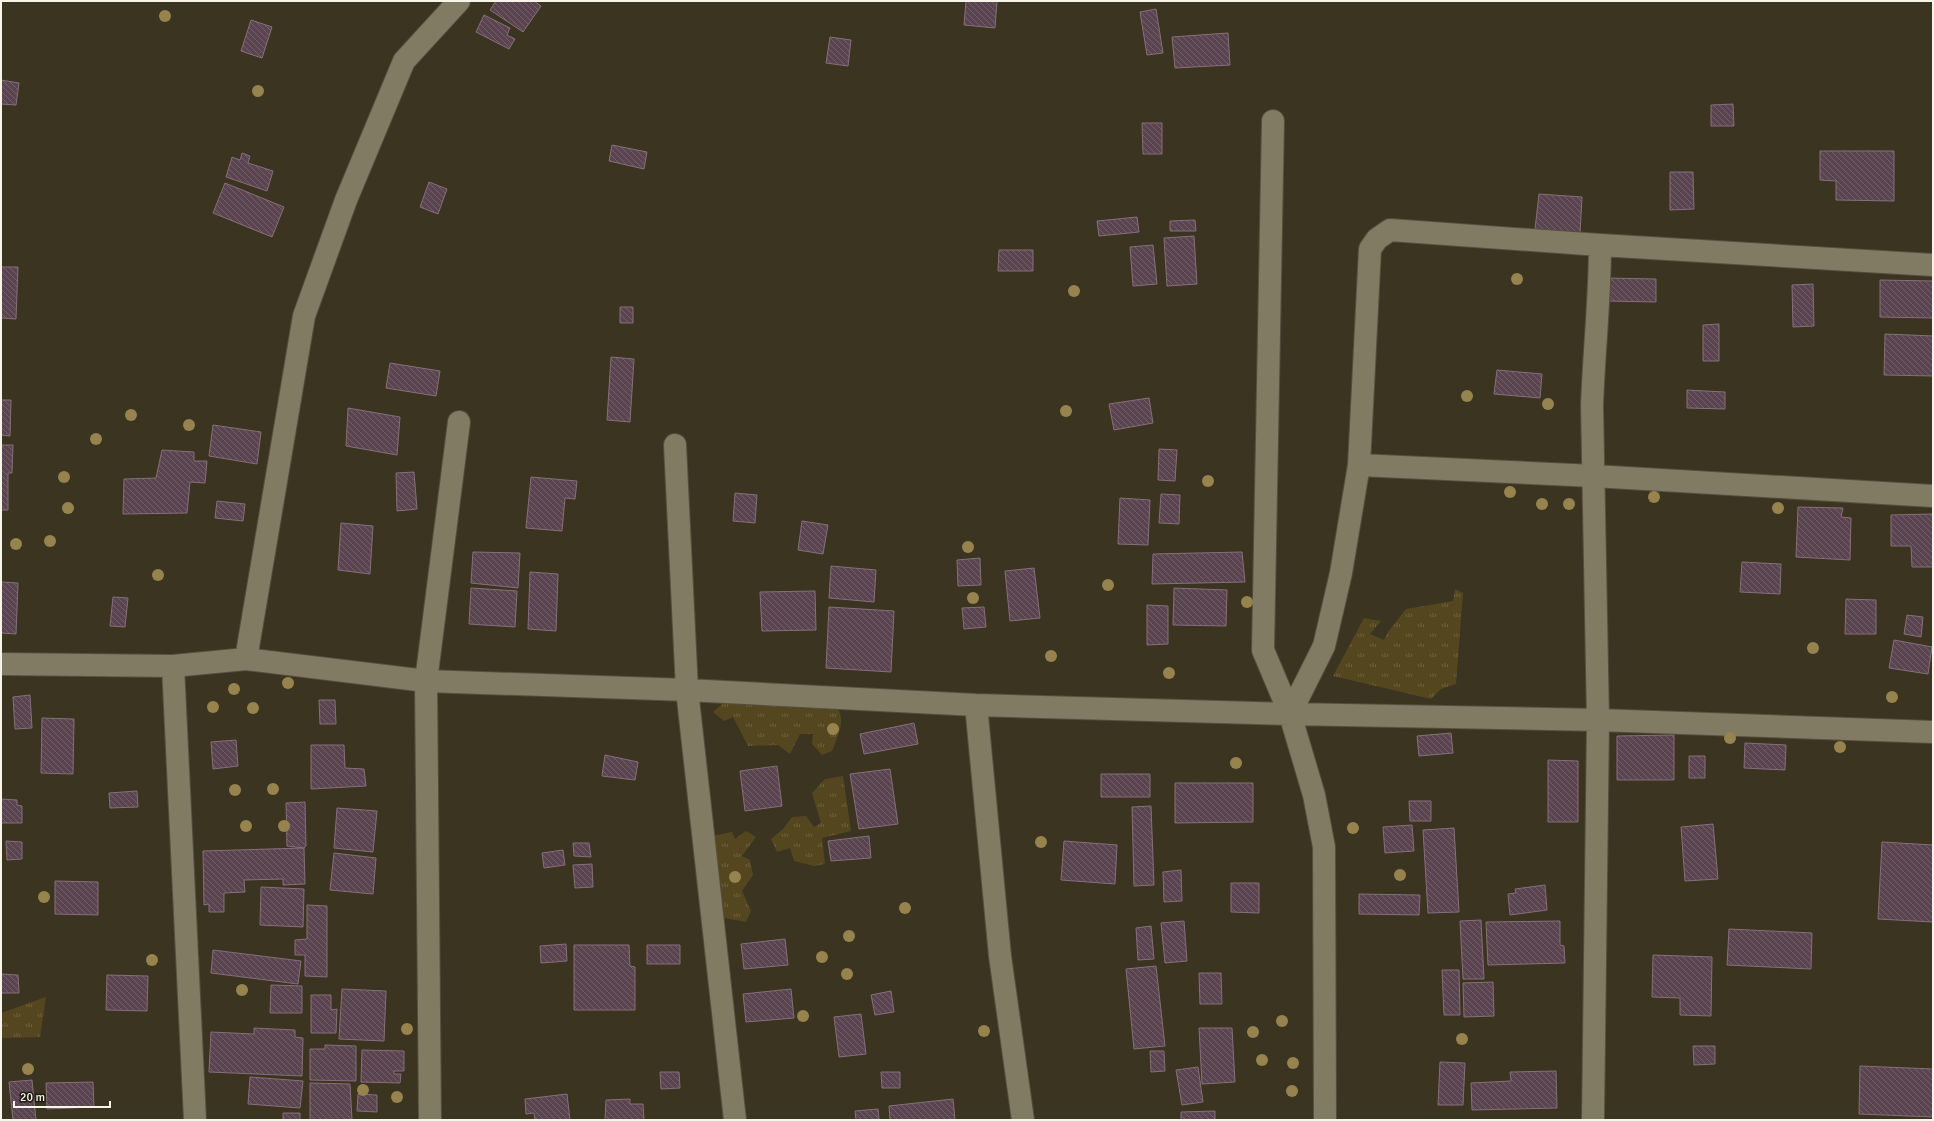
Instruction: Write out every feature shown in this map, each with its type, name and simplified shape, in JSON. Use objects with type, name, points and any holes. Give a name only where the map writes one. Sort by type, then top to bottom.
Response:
[{"type":"street","points":[[246,659],[304,316],[346,200],[404,61],[459,1]]},
{"type":"street","points":[[1273,121],[1263,650],[1290,714],[1314,796],[1324,847],[1325,1120]]},
{"type":"street","points":[[1290,714],[1324,646],[1341,572],[1359,465],[1370,249],[1377,239],[1390,230],[1600,245],[1825,257],[1933,265]]},
{"type":"street","points":[[1594,1120],[1598,720],[1592,405],[1594,357],[1600,290],[1600,245]]},
{"type":"street","points":[[430,1120],[426,681],[459,422]]},
{"type":"street","points":[[674,445],[687,690],[736,1120]]},
{"type":"street","points":[[1359,465],[1594,476],[1933,496]]},
{"type":"street","points":[[1,664],[173,666],[246,659],[426,681],[687,690],[976,705],[1290,714],[1598,720],[1933,732]]},
{"type":"street","points":[[173,666],[195,1120]]},
{"type":"street","points":[[976,705],[1000,956],[1023,1120]]},
{"type":"green space","points":[[1455,589],[1463,593],[1456,684],[1441,689],[1431,699],[1333,676],[1364,618],[1381,621],[1370,634],[1384,640],[1388,632],[1406,609],[1453,601]]},
{"type":"green space","points":[[729,698],[837,706],[840,712],[841,724],[839,734],[832,751],[822,755],[812,744],[813,734],[800,734],[790,754],[778,745],[748,746],[733,717],[724,721],[713,712]]},
{"type":"green space","points":[[843,776],[851,831],[822,838],[825,864],[814,866],[794,861],[790,848],[777,852],[771,839],[783,829],[792,817],[806,816],[814,827],[821,823],[812,793],[825,779]]},
{"type":"green space","points":[[746,831],[756,837],[742,856],[750,860],[753,875],[742,891],[751,911],[746,922],[719,917],[713,836],[732,832],[735,839]]},
{"type":"green space","points":[[46,997],[40,1037],[2,1038],[1,1013]]},
{"type":"building","points":[[496,1],[534,1],[541,6],[523,32],[490,10]]},
{"type":"building","points":[[966,1],[997,1],[995,28],[964,25]]},
{"type":"building","points":[[1156,9],[1163,53],[1147,55],[1140,12]]},
{"type":"building","points":[[484,15],[510,28],[507,35],[515,39],[509,49],[476,32]]},
{"type":"building","points":[[251,20],[272,27],[262,58],[241,51]]},
{"type":"building","points":[[1228,33],[1230,65],[1175,68],[1172,37]]},
{"type":"building","points":[[830,37],[851,40],[848,66],[826,63]]},
{"type":"building","points":[[1,80],[19,83],[16,105],[1,104]]},
{"type":"building","points":[[1733,104],[1734,126],[1711,126],[1711,105]]},
{"type":"building","points":[[1142,123],[1162,123],[1162,154],[1143,154]]},
{"type":"building","points":[[612,145],[647,152],[644,169],[609,161]]},
{"type":"building","points":[[1820,151],[1894,151],[1894,201],[1836,200],[1836,181],[1820,180]]},
{"type":"building","points":[[242,153],[250,156],[248,163],[273,171],[267,191],[226,177],[232,157],[240,160]]},
{"type":"building","points":[[1670,172],[1693,172],[1694,209],[1670,210]]},
{"type":"building","points":[[429,182],[447,189],[438,214],[420,207]]},
{"type":"building","points":[[225,183],[284,207],[272,237],[213,213]]},
{"type":"building","points":[[1539,194],[1582,197],[1580,233],[1535,229]]},
{"type":"building","points":[[1137,217],[1139,232],[1099,236],[1097,221]]},
{"type":"building","points":[[1195,220],[1196,231],[1170,231],[1170,221]]},
{"type":"building","points":[[1194,236],[1197,284],[1167,286],[1164,238]]},
{"type":"building","points":[[1153,245],[1157,284],[1133,286],[1130,247]]},
{"type":"building","points":[[999,250],[1033,250],[1033,271],[998,271]]},
{"type":"building","points":[[1,267],[18,267],[16,319],[1,318]]},
{"type":"building","points":[[1607,278],[1656,279],[1656,302],[1607,301]]},
{"type":"building","points":[[1880,280],[1933,281],[1933,318],[1880,317]]},
{"type":"building","points":[[1813,284],[1814,326],[1793,327],[1792,285]]},
{"type":"building","points":[[620,307],[633,307],[633,323],[620,323]]},
{"type":"building","points":[[1719,324],[1719,361],[1703,361],[1703,325]]},
{"type":"building","points":[[1885,334],[1933,336],[1933,376],[1884,375]]},
{"type":"building","points":[[611,357],[634,359],[630,422],[607,420]]},
{"type":"building","points":[[390,363],[440,371],[436,396],[386,388]]},
{"type":"building","points":[[1497,370],[1542,374],[1540,398],[1494,394]]},
{"type":"building","points":[[1687,390],[1725,392],[1725,409],[1687,408]]},
{"type":"building","points":[[1149,398],[1153,423],[1114,430],[1109,404]]},
{"type":"building","points":[[1,400],[11,400],[10,436],[1,435]]},
{"type":"building","points":[[348,408],[400,417],[397,455],[346,446]]},
{"type":"building","points":[[213,425],[261,432],[257,464],[209,456]]},
{"type":"building","points":[[1,445],[13,445],[12,473],[8,473],[8,510],[1,510]]},
{"type":"building","points":[[1159,449],[1177,450],[1175,481],[1158,480]]},
{"type":"building","points":[[162,450],[194,452],[194,461],[207,461],[205,483],[190,482],[187,513],[123,514],[124,479],[156,478]]},
{"type":"building","points":[[414,472],[417,509],[397,511],[396,473]]},
{"type":"building","points":[[531,477],[577,481],[575,499],[565,498],[562,531],[526,528]]},
{"type":"building","points":[[735,493],[757,495],[755,523],[733,521]]},
{"type":"building","points":[[1161,494],[1180,495],[1179,524],[1159,523]]},
{"type":"building","points":[[1120,498],[1150,500],[1148,545],[1118,544]]},
{"type":"building","points":[[217,501],[245,504],[243,521],[215,518]]},
{"type":"building","points":[[1798,507],[1843,508],[1841,517],[1851,518],[1850,560],[1796,557]]},
{"type":"building","points":[[1933,514],[1933,567],[1912,567],[1911,546],[1891,546],[1891,515]]},
{"type":"building","points":[[802,521],[828,525],[823,554],[798,550]]},
{"type":"building","points":[[341,523],[373,526],[370,574],[338,570]]},
{"type":"building","points":[[473,552],[520,553],[518,588],[471,583]]},
{"type":"building","points":[[1242,552],[1245,582],[1152,584],[1153,554]]},
{"type":"building","points":[[980,558],[981,585],[958,586],[957,560]]},
{"type":"building","points":[[1742,562],[1781,564],[1780,594],[1740,592]]},
{"type":"building","points":[[831,566],[876,570],[874,602],[829,598]]},
{"type":"building","points":[[1034,568],[1040,618],[1010,621],[1005,571]]},
{"type":"building","points":[[530,572],[558,574],[556,631],[528,629]]},
{"type":"building","points":[[1,582],[18,583],[16,634],[1,633]]},
{"type":"building","points":[[471,588],[517,591],[515,627],[469,624]]},
{"type":"building","points":[[1174,588],[1227,590],[1226,626],[1173,625]]},
{"type":"building","points":[[815,591],[816,630],[762,631],[760,592]]},
{"type":"building","points":[[113,597],[128,598],[125,627],[110,626]]},
{"type":"building","points":[[1846,599],[1876,600],[1876,634],[1845,634]]},
{"type":"building","points":[[1147,605],[1168,606],[1168,644],[1147,645]]},
{"type":"building","points":[[829,607],[894,611],[891,672],[826,668]]},
{"type":"building","points":[[984,607],[986,627],[964,629],[962,608]]},
{"type":"building","points":[[1907,615],[1923,617],[1921,637],[1904,634]]},
{"type":"building","points":[[1894,640],[1932,647],[1928,674],[1889,668]]},
{"type":"building","points":[[30,695],[32,728],[15,729],[13,697]]},
{"type":"building","points":[[319,700],[335,700],[336,724],[320,724]]},
{"type":"building","points":[[42,718],[74,719],[73,774],[41,773]]},
{"type":"building","points":[[914,723],[918,744],[864,754],[860,734]]},
{"type":"building","points":[[1451,733],[1453,753],[1419,756],[1417,736]]},
{"type":"building","points":[[1674,735],[1674,780],[1617,780],[1617,736]]},
{"type":"building","points":[[236,740],[238,766],[213,769],[211,742]]},
{"type":"building","points":[[1745,743],[1786,745],[1785,770],[1744,768]]},
{"type":"building","points":[[311,745],[344,745],[345,768],[364,769],[366,786],[311,789]]},
{"type":"building","points":[[605,755],[638,762],[635,780],[602,776]]},
{"type":"building","points":[[1689,756],[1705,756],[1705,778],[1689,778]]},
{"type":"building","points":[[1548,760],[1578,761],[1578,822],[1548,822]]},
{"type":"building","points":[[777,766],[782,806],[745,811],[740,771]]},
{"type":"building","points":[[890,769],[898,824],[859,829],[850,774]]},
{"type":"building","points":[[1101,774],[1150,774],[1150,797],[1101,797]]},
{"type":"building","points":[[1175,783],[1253,783],[1253,822],[1175,823]]},
{"type":"building","points":[[137,791],[138,807],[110,808],[109,793]]},
{"type":"building","points":[[1,799],[17,800],[17,805],[22,806],[22,823],[1,823]]},
{"type":"building","points":[[1409,801],[1431,801],[1431,821],[1410,821]]},
{"type":"building","points":[[305,802],[306,846],[304,848],[287,846],[286,803]]},
{"type":"building","points":[[1151,806],[1154,885],[1134,886],[1132,807]]},
{"type":"building","points":[[337,808],[377,811],[373,852],[334,848]]},
{"type":"building","points":[[1713,824],[1718,879],[1685,881],[1681,827]]},
{"type":"building","points":[[1412,825],[1414,851],[1385,853],[1383,827]]},
{"type":"building","points":[[1454,828],[1459,912],[1428,913],[1423,830]]},
{"type":"building","points":[[869,836],[871,858],[831,861],[828,841]]},
{"type":"building","points":[[6,841],[22,842],[22,859],[7,860]]},
{"type":"building","points":[[1064,841],[1117,845],[1115,884],[1061,880]]},
{"type":"building","points":[[1882,842],[1933,845],[1933,922],[1878,919]]},
{"type":"building","points":[[573,843],[589,843],[591,857],[574,856]]},
{"type":"building","points":[[304,848],[305,884],[283,885],[283,879],[244,880],[245,892],[224,893],[224,912],[209,912],[209,904],[204,905],[203,851]]},
{"type":"building","points":[[563,850],[565,865],[544,868],[542,853]]},
{"type":"building","points":[[334,853],[376,858],[373,894],[330,890]]},
{"type":"building","points":[[592,864],[593,887],[575,888],[573,865]]},
{"type":"building","points":[[1181,870],[1182,901],[1164,902],[1163,872]]},
{"type":"building","points":[[55,881],[98,882],[98,915],[55,914]]},
{"type":"building","points":[[1231,883],[1259,883],[1259,913],[1231,912]]},
{"type":"building","points":[[1545,885],[1547,910],[1510,915],[1508,894],[1516,893],[1515,889]]},
{"type":"building","points":[[261,887],[304,889],[303,927],[260,925]]},
{"type":"building","points":[[1359,894],[1420,895],[1419,915],[1359,914]]},
{"type":"building","points":[[307,905],[327,906],[327,977],[305,976],[305,955],[295,955],[295,940],[307,939]]},
{"type":"building","points":[[1481,920],[1484,979],[1463,979],[1460,921]]},
{"type":"building","points":[[1184,921],[1187,961],[1165,963],[1161,923]]},
{"type":"building","points":[[1560,921],[1560,945],[1564,946],[1565,963],[1488,965],[1486,922]]},
{"type":"building","points":[[1151,926],[1154,959],[1138,960],[1136,928]]},
{"type":"building","points":[[1729,929],[1812,933],[1811,969],[1727,965]]},
{"type":"building","points":[[785,939],[788,965],[744,969],[741,944]]},
{"type":"building","points":[[566,944],[567,961],[541,963],[540,946]]},
{"type":"building","points":[[574,945],[629,945],[630,966],[635,967],[635,1010],[574,1010]]},
{"type":"building","points":[[647,945],[680,945],[680,964],[647,964]]},
{"type":"building","points":[[213,950],[301,961],[298,984],[211,973]]},
{"type":"building","points":[[1653,955],[1712,957],[1711,1016],[1680,1015],[1680,998],[1652,997]]},
{"type":"building","points":[[1156,966],[1165,1046],[1134,1049],[1126,969]]},
{"type":"building","points":[[1442,970],[1459,970],[1460,1015],[1444,1015]]},
{"type":"building","points":[[1199,973],[1221,973],[1222,1004],[1200,1004]]},
{"type":"building","points":[[1,974],[18,975],[19,993],[1,993]]},
{"type":"building","points":[[107,975],[148,976],[147,1011],[106,1010]]},
{"type":"building","points":[[1493,982],[1494,1016],[1464,1017],[1463,983]]},
{"type":"building","points":[[271,985],[302,986],[302,1013],[270,1013]]},
{"type":"building","points":[[342,989],[386,991],[384,1041],[339,1039]]},
{"type":"building","points":[[791,989],[794,1018],[746,1022],[743,994]]},
{"type":"building","points":[[891,991],[894,1012],[875,1015],[871,995]]},
{"type":"building","points":[[311,995],[331,995],[331,1010],[337,1009],[336,1033],[311,1033]]},
{"type":"building","points":[[861,1014],[866,1054],[839,1057],[834,1017]]},
{"type":"building","points":[[254,1028],[295,1030],[295,1037],[303,1038],[302,1076],[209,1072],[211,1032],[254,1034]]},
{"type":"building","points":[[1199,1028],[1232,1028],[1235,1082],[1202,1084]]},
{"type":"building","points":[[325,1045],[356,1046],[356,1081],[310,1080],[310,1049],[325,1049]]},
{"type":"building","points":[[1693,1046],[1715,1046],[1715,1064],[1694,1065]]},
{"type":"building","points":[[362,1050],[404,1051],[404,1071],[394,1071],[394,1074],[401,1074],[400,1083],[361,1082]]},
{"type":"building","points":[[1150,1051],[1164,1051],[1165,1071],[1151,1072]]},
{"type":"building","points":[[1440,1062],[1465,1063],[1463,1105],[1438,1105]]},
{"type":"building","points":[[1860,1066],[1933,1069],[1933,1117],[1859,1114]]},
{"type":"building","points":[[1198,1067],[1203,1102],[1182,1105],[1176,1070]]},
{"type":"building","points":[[1556,1071],[1557,1108],[1472,1110],[1471,1083],[1511,1081],[1510,1072]]},
{"type":"building","points":[[660,1072],[679,1072],[680,1088],[661,1089]]},
{"type":"building","points":[[881,1072],[900,1072],[900,1088],[882,1088]]},
{"type":"building","points":[[250,1077],[303,1081],[300,1108],[248,1104]]},
{"type":"building","points":[[32,1080],[36,1120],[13,1120],[9,1082]]},
{"type":"building","points":[[93,1082],[94,1107],[47,1109],[46,1083]]},
{"type":"building","points":[[310,1083],[350,1084],[352,1120],[310,1120]]},
{"type":"building","points":[[358,1094],[377,1095],[377,1112],[357,1111]]},
{"type":"building","points":[[567,1094],[570,1120],[535,1120],[534,1113],[526,1114],[525,1099]]},
{"type":"building","points":[[630,1099],[630,1104],[643,1104],[644,1120],[605,1120],[606,1100]]},
{"type":"building","points":[[953,1099],[955,1120],[890,1120],[889,1106]]},
{"type":"building","points":[[878,1109],[879,1120],[856,1120],[855,1111]]},
{"type":"building","points":[[1215,1111],[1215,1120],[1181,1120],[1181,1112]]},
{"type":"building","points":[[283,1113],[300,1113],[300,1120],[283,1120]]}]
